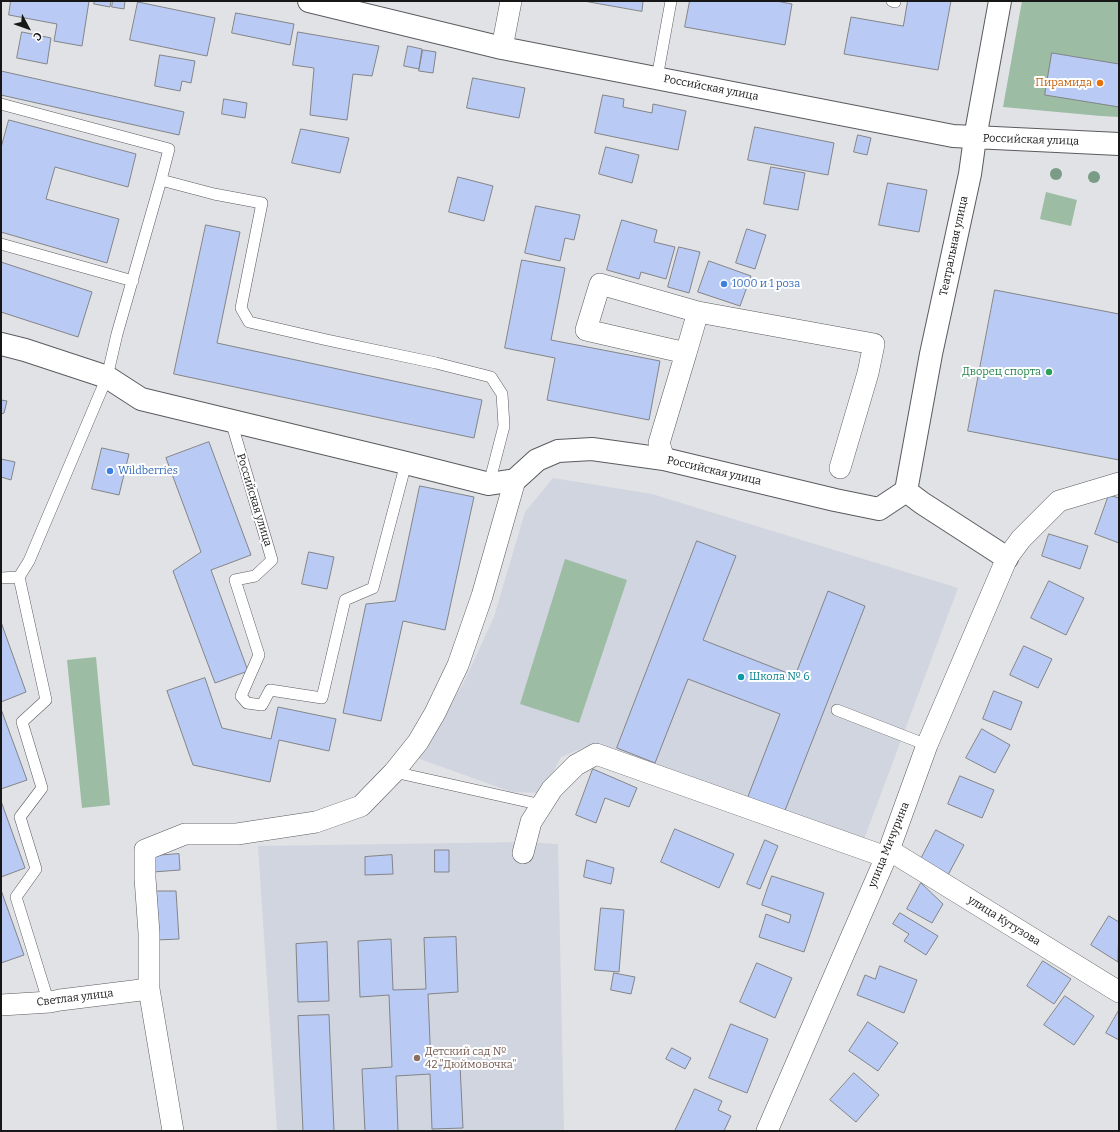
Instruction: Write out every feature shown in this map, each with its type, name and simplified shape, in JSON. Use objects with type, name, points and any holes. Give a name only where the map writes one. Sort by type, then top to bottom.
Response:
[{"type":"street","name":"Российская улица","points":[[308,1],[502,48],[953,136],[1119,144]]},
{"type":"street","points":[[502,48],[511,1]]},
{"type":"street","name":"Театральная улица","points":[[906,491],[931,354],[970,174],[975,138],[1000,1]]},
{"type":"street","points":[[686,353],[586,330],[600,284],[698,312],[874,344],[868,373],[840,468]]},
{"type":"street","points":[[664,459],[659,443],[698,312]]},
{"type":"street","points":[[1,344],[107,377],[141,399],[489,484],[515,480],[482,596],[458,665],[418,742],[394,772],[361,806],[316,822],[237,834],[185,834],[145,850],[145,878],[149,933],[149,989],[173,1131]]},
{"type":"street","name":"Российская улица","points":[[515,480],[537,460],[558,451],[592,450],[664,459],[879,509],[906,491]]},
{"type":"street","name":"улица Мичурина","points":[[767,1131],[887,853],[927,745],[1007,558],[1021,539],[1059,501],[1119,483]]},
{"type":"street","points":[[906,491],[1007,558]]},
{"type":"street","name":"улица Кутузова","points":[[523,853],[531,822],[552,789],[576,765],[596,754],[887,853],[1119,992]]},
{"type":"street","name":"Светлая улица","points":[[1,1005],[50,1002],[149,989]]},
{"type":"lane","points":[[657,78],[671,1]]},
{"type":"lane","points":[[1,104],[169,149],[162,180],[107,377],[29,561],[18,577],[46,700],[22,722],[42,788],[20,817],[36,869],[16,897],[46,994],[50,1002]]},
{"type":"lane","points":[[162,180],[214,194],[262,203],[241,308],[249,322],[436,363],[490,377],[502,394],[504,426],[489,484]]},
{"type":"lane","points":[[1,244],[133,281]]},
{"type":"lane","name":"Российская улица","points":[[231,421],[272,560],[255,576],[235,580],[259,655],[241,696],[247,703],[262,705],[270,690],[322,698],[345,600],[373,588],[406,463]]},
{"type":"lane","points":[[1,578],[18,577]]},
{"type":"lane","points":[[836,710],[927,745]]},
{"type":"lane","points":[[394,772],[542,805]]},
{"type":"shaded area","points":[[553,478],[652,494],[958,588],[863,842],[791,818],[592,744],[561,757],[543,793],[512,792],[417,758],[463,684],[494,617],[525,512]]},
{"type":"shaded area","name":"Детский сад № 42 \"Дюймовочка\"","points":[[526,842],[558,844],[564,1131],[277,1131],[258,846]]},
{"type":"green space","points":[[1022,1],[1119,1],[1119,117],[1003,107]]},
{"type":"green space","points":[[1046,192],[1077,200],[1071,226],[1040,219]]},
{"type":"green space","points":[[565,559],[627,580],[579,723],[520,704]]},
{"type":"green space","points":[[96,657],[110,805],[82,808],[67,660]]},
{"type":"building","points":[[11,1],[89,1],[82,46],[54,41],[57,24],[9,15]]},
{"type":"building","points":[[95,1],[111,1],[110,7],[94,4]]},
{"type":"building","points":[[113,1],[125,1],[124,9],[112,7]]},
{"type":"building","points":[[584,1],[643,1],[642,11]]},
{"type":"building","points":[[690,1],[776,1],[792,4],[785,45],[685,27]]},
{"type":"building","points":[[908,1],[951,1],[938,70],[844,54],[851,17],[903,26]]},
{"type":"building","points":[[138,2],[215,18],[207,56],[130,40]]},
{"type":"building","points":[[236,13],[294,24],[290,45],[232,33]]},
{"type":"building","points":[[22,32],[51,38],[47,64],[17,58]]},
{"type":"building","points":[[298,32],[379,46],[372,76],[353,74],[347,120],[310,115],[314,68],[293,65]]},
{"type":"building","points":[[408,46],[422,49],[419,69],[404,66]]},
{"type":"building","points":[[423,50],[436,52],[433,73],[419,71]]},
{"type":"building","points":[[1052,53],[1119,64],[1119,107],[1045,95]]},
{"type":"building","points":[[160,55],[195,61],[191,83],[182,81],[180,91],[155,86]]},
{"type":"building","points":[[1,71],[184,112],[179,135],[1,95]]},
{"type":"building","points":[[473,78],[525,88],[519,118],[467,108]]},
{"type":"building","points":[[603,95],[624,99],[623,107],[652,113],[653,104],[686,111],[678,150],[595,133]]},
{"type":"building","points":[[224,99],[247,103],[245,118],[222,114]]},
{"type":"building","points":[[9,120],[136,154],[128,187],[55,167],[46,199],[119,219],[107,263],[1,232],[1,148]]},
{"type":"building","points":[[755,127],[834,143],[828,175],[748,160]]},
{"type":"building","points":[[301,129],[349,138],[340,173],[292,163]]},
{"type":"building","points":[[858,135],[871,138],[867,155],[854,152]]},
{"type":"building","points":[[606,147],[639,155],[632,183],[599,174]]},
{"type":"building","points":[[771,167],[805,173],[798,210],[764,204]]},
{"type":"building","points":[[458,177],[493,186],[484,221],[449,212]]},
{"type":"building","points":[[888,183],[927,190],[919,232],[879,225]]},
{"type":"building","points":[[536,206],[580,215],[574,240],[565,238],[560,261],[525,253]]},
{"type":"building","points":[[622,220],[657,230],[654,242],[675,247],[666,279],[641,272],[639,279],[607,270]]},
{"type":"building","points":[[206,225],[240,232],[217,343],[482,400],[474,438],[174,374]]},
{"type":"building","points":[[747,229],[766,235],[755,269],[736,263]]},
{"type":"building","points":[[679,247],[700,252],[689,293],[668,287]]},
{"type":"building","points":[[522,260],[565,268],[551,340],[660,361],[649,420],[547,400],[555,358],[505,348]]},
{"type":"building","points":[[709,261],[751,276],[740,306],[698,292]]},
{"type":"building","points":[[1,262],[92,292],[78,337],[1,312]]},
{"type":"building","name":"Дворец спорта","points":[[995,290],[1119,314],[1119,460],[968,431]]},
{"type":"building","points":[[1,400],[7,401],[4,413],[1,414]]},
{"type":"building","points":[[209,442],[251,555],[211,570],[248,671],[215,683],[173,571],[201,552],[166,458]]},
{"type":"building","points":[[102,448],[129,454],[119,495],[92,489]]},
{"type":"building","points":[[1,459],[15,462],[11,480],[1,477]]},
{"type":"building","points":[[420,486],[474,497],[445,630],[403,621],[381,721],[343,713],[366,604],[395,601]]},
{"type":"building","points":[[1109,495],[1119,498],[1119,543],[1095,534]]},
{"type":"building","points":[[1049,534],[1088,546],[1080,569],[1042,556]]},
{"type":"building","name":"Школа № 6","points":[[697,541],[736,556],[703,640],[795,676],[828,591],[865,606],[784,813],[747,799],[780,714],[688,679],[655,763],[617,748]]},
{"type":"building","points":[[309,552],[334,557],[327,589],[302,584]]},
{"type":"building","points":[[1049,581],[1084,598],[1066,635],[1031,618]]},
{"type":"building","points":[[1,622],[26,692],[1,702]]},
{"type":"building","points":[[1024,646],[1052,659],[1038,688],[1010,675]]},
{"type":"building","points":[[205,678],[222,728],[271,739],[278,707],[336,719],[329,751],[279,740],[270,782],[193,765],[167,691]]},
{"type":"building","points":[[994,691],[1022,702],[1011,730],[983,719]]},
{"type":"building","points":[[1,709],[27,780],[1,789]]},
{"type":"building","points":[[982,729],[1010,745],[995,773],[966,758]]},
{"type":"building","points":[[593,769],[637,788],[629,807],[605,798],[596,823],[576,815]]},
{"type":"building","points":[[960,776],[994,790],[982,818],[948,804]]},
{"type":"building","points":[[1,801],[25,868],[1,877]]},
{"type":"building","points":[[675,829],[734,854],[719,888],[661,862]]},
{"type":"building","points":[[936,830],[964,845],[948,875],[920,861]]},
{"type":"building","points":[[765,840],[778,846],[760,889],[747,884]]},
{"type":"building","points":[[435,850],[449,850],[449,872],[435,872]]},
{"type":"building","points":[[179,854],[180,870],[153,872],[152,856]]},
{"type":"building","points":[[392,855],[393,874],[365,875],[365,857]]},
{"type":"building","points":[[587,860],[614,868],[611,884],[584,877]]},
{"type":"building","points":[[772,876],[824,893],[804,952],[759,937],[766,914],[789,923],[791,915],[762,905]]},
{"type":"building","points":[[921,883],[943,904],[932,923],[907,909]]},
{"type":"building","points":[[1,890],[24,955],[1,963]]},
{"type":"building","points":[[155,891],[176,891],[179,939],[156,940]]},
{"type":"building","points":[[601,908],[624,910],[619,972],[595,970]]},
{"type":"building","points":[[900,913],[938,936],[926,955],[904,941],[909,934],[893,924]]},
{"type":"building","points":[[1109,916],[1119,922],[1118,962],[1091,945]]},
{"type":"building","points":[[456,937],[458,992],[428,994],[431,1066],[460,1065],[463,1128],[432,1129],[430,1074],[396,1076],[398,1131],[365,1131],[362,1069],[392,1067],[389,995],[360,997],[358,941],[391,939],[393,990],[426,989],[424,938]]},
{"type":"building","points":[[327,942],[329,1001],[298,1002],[296,944]]},
{"type":"building","points":[[1043,961],[1071,979],[1054,1004],[1027,986]]},
{"type":"building","points":[[757,963],[792,978],[775,1018],[740,1002]]},
{"type":"building","points":[[880,966],[917,980],[904,1013],[857,995],[865,975],[875,979]]},
{"type":"building","points":[[614,973],[635,977],[631,994],[611,990]]},
{"type":"building","points":[[1065,996],[1094,1016],[1074,1045],[1044,1025]]},
{"type":"building","points":[[1119,1010],[1119,1040],[1106,1033]]},
{"type":"building","points":[[329,1015],[334,1131],[303,1131],[298,1016]]},
{"type":"building","points":[[868,1022],[898,1043],[878,1071],[849,1051]]},
{"type":"building","points":[[731,1024],[768,1039],[747,1093],[709,1078]]},
{"type":"building","points":[[672,1048],[691,1058],[685,1069],[666,1059]]},
{"type":"building","points":[[854,1073],[879,1095],[856,1122],[830,1100]]},
{"type":"building","points":[[695,1089],[722,1101],[718,1110],[731,1116],[724,1131],[675,1131]]},
{"type":"place","name":"Пирамида","points":[[1100,83]]},
{"type":"place","name":"1000 и 1 роза","points":[[724,284]]},
{"type":"place","name":"Дворец спорта","points":[[1049,372]]},
{"type":"place","name":"Wildberries","points":[[110,471]]},
{"type":"place","name":"Школа № 6","points":[[741,677]]},
{"type":"place","name":"Детский сад № 42 \"Дюймовочка\"","points":[[417,1058]]}]
